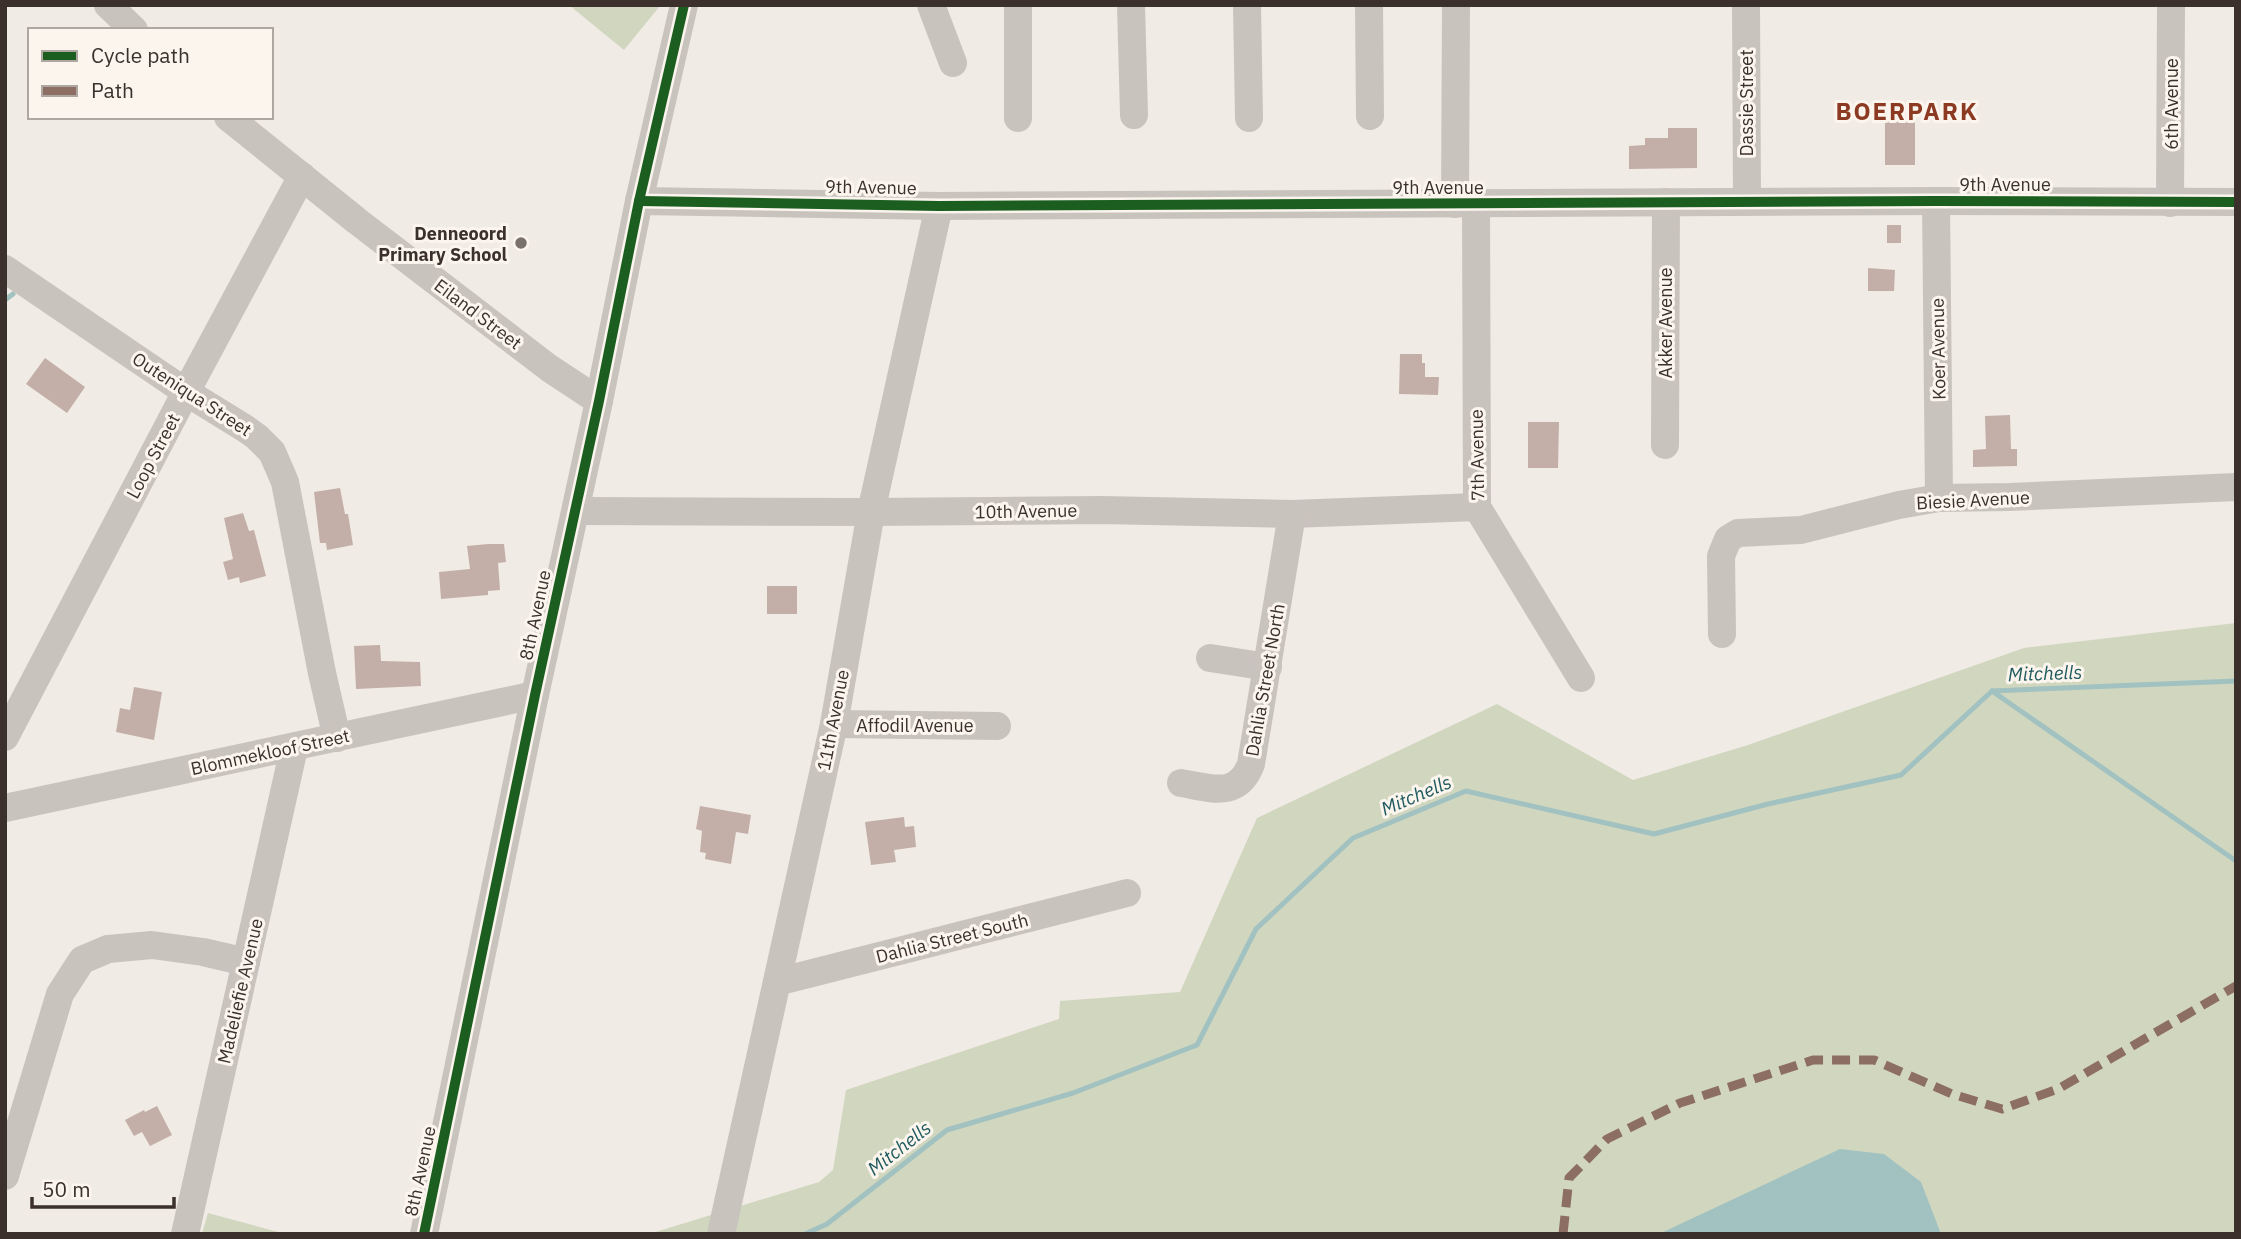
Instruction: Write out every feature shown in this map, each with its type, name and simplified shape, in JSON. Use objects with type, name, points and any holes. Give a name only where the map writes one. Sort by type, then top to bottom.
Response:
[{"type":"street","points":[[108,5],[132,28]]},
{"type":"street","name":"8th Avenue","points":[[424,1234],[535,695],[600,401],[639,201],[684,5]]},
{"type":"street","points":[[931,5],[953,63]]},
{"type":"street","points":[[1018,5],[1018,118]]},
{"type":"street","points":[[1131,5],[1133,115]]},
{"type":"street","points":[[1247,5],[1250,118]]},
{"type":"street","points":[[1369,5],[1370,116]]},
{"type":"street","name":"7th Avenue","points":[[1456,5],[1477,507],[1581,678]]},
{"type":"street","name":"Dassie Street","points":[[1746,5],[1747,202]]},
{"type":"street","name":"6th Avenue","points":[[2171,5],[2171,203]]},
{"type":"street","name":"Eiland Street","points":[[231,119],[357,221],[539,360],[600,401]]},
{"type":"street","name":"Loop Street","points":[[5,737],[302,176]]},
{"type":"street","name":"9th Avenue","points":[[639,201],[939,206],[2236,202]]},
{"type":"street","name":"Koer Avenue","points":[[1936,201],[1939,498]]},
{"type":"street","name":"Akker Avenue","points":[[1665,445],[1666,202]]},
{"type":"street","name":"11th Avenue","points":[[721,1234],[834,724],[872,512],[939,206]]},
{"type":"street","name":"Outeniqua Street","points":[[5,269],[257,437],[275,459],[285,482],[337,738]]},
{"type":"street","name":"Biesie Avenue","points":[[1721,634],[1721,556],[1730,536],[1738,533],[1801,530],[1899,505],[1939,498],[2009,498],[2236,487]]},
{"type":"street","name":"10th Avenue","points":[[576,510],[1101,510],[1292,514],[1477,507]]},
{"type":"street","name":"Dahlia Street North","points":[[1181,783],[1230,788],[1240,783],[1247,774],[1268,667],[1292,514]]},
{"type":"street","points":[[1210,658],[1268,667]]},
{"type":"street","name":"Blommekloof Street","points":[[5,808],[535,695]]},
{"type":"street","name":"Affodil Avenue","points":[[834,724],[997,726]]},
{"type":"street","name":"Madeliefie Avenue","points":[[185,1234],[293,748]]},
{"type":"street","name":"Dahlia Street South","points":[[777,982],[1127,893]]},
{"type":"street","points":[[5,1176],[60,994],[86,956],[108,949],[152,945],[203,952],[246,962]]},
{"type":"green space","points":[[569,5],[656,5],[659,7],[624,50]]},
{"type":"green space","points":[[2236,623],[2236,1234],[649,1234],[819,1182],[833,1170],[846,1090],[1059,1019],[1060,1001],[1180,992],[1257,818],[1497,704],[1633,780],[1748,745],[2024,648]]},
{"type":"green space","points":[[208,1213],[286,1234],[202,1234]]},
{"type":"water","points":[[1840,1149],[1884,1154],[1921,1182],[1941,1234],[1659,1234]]},
{"type":"building","points":[[1915,119],[1915,165],[1885,165],[1885,120]]},
{"type":"building","points":[[1668,128],[1697,128],[1697,168],[1629,169],[1629,146],[1645,145],[1645,138],[1668,138]]},
{"type":"building","points":[[1887,225],[1901,225],[1901,243],[1887,243]]},
{"type":"building","points":[[1868,268],[1895,270],[1894,291],[1868,291]]},
{"type":"building","points":[[1400,354],[1422,354],[1425,377],[1439,377],[1438,395],[1399,394]]},
{"type":"building","points":[[45,358],[85,387],[67,413],[26,384]]},
{"type":"building","points":[[2010,415],[2011,449],[2017,449],[2017,466],[1973,467],[1973,450],[1986,449],[1985,416]]},
{"type":"building","points":[[1528,422],[1559,422],[1558,468],[1528,468]]},
{"type":"building","points":[[340,488],[353,545],[327,550],[326,543],[320,543],[314,492]]},
{"type":"building","points":[[243,513],[249,531],[254,530],[266,576],[240,583],[239,577],[228,580],[223,562],[233,559],[224,518]]},
{"type":"building","points":[[504,544],[506,562],[498,563],[500,590],[488,591],[488,595],[441,599],[439,572],[470,569],[467,546]]},
{"type":"building","points":[[767,586],[797,586],[797,614],[767,614]]},
{"type":"building","points":[[380,645],[381,661],[420,662],[421,686],[356,689],[354,646]]},
{"type":"building","points":[[134,687],[162,692],[154,740],[116,732],[120,708],[130,710]]},
{"type":"building","points":[[700,806],[751,815],[748,834],[736,832],[731,864],[705,859],[706,853],[700,852],[702,831],[696,829]]},
{"type":"building","points":[[904,817],[905,827],[914,826],[916,847],[894,850],[896,862],[871,865],[865,822]]},
{"type":"building","points":[[157,1106],[172,1135],[150,1146],[142,1132],[134,1136],[125,1120]]},
{"type":"waterway","points":[[5,300],[13,294]]},
{"type":"waterway","name":"Mitchells","points":[[805,1234],[827,1224],[947,1130],[1073,1093],[1197,1045],[1256,929],[1353,838],[1466,791],[1654,834],[1768,804],[1901,775],[1992,691],[2236,681]]},
{"type":"waterway","points":[[1992,691],[2236,861]]},
{"type":"marked path","points":[[1563,1234],[1569,1178],[1607,1139],[1680,1103],[1813,1060],[1874,1060],[1952,1094],[2002,1109],[2058,1089],[2236,986]]},
{"type":"cycle path","points":[[424,1234],[639,201],[684,5]]},
{"type":"cycle path","points":[[639,201],[939,206],[2236,202]]},
{"type":"place","name":"Denneoord Primary School","points":[[521,243]]},
{"type":"district","name":"BOERPARK","points":[[1907,111]]}]
